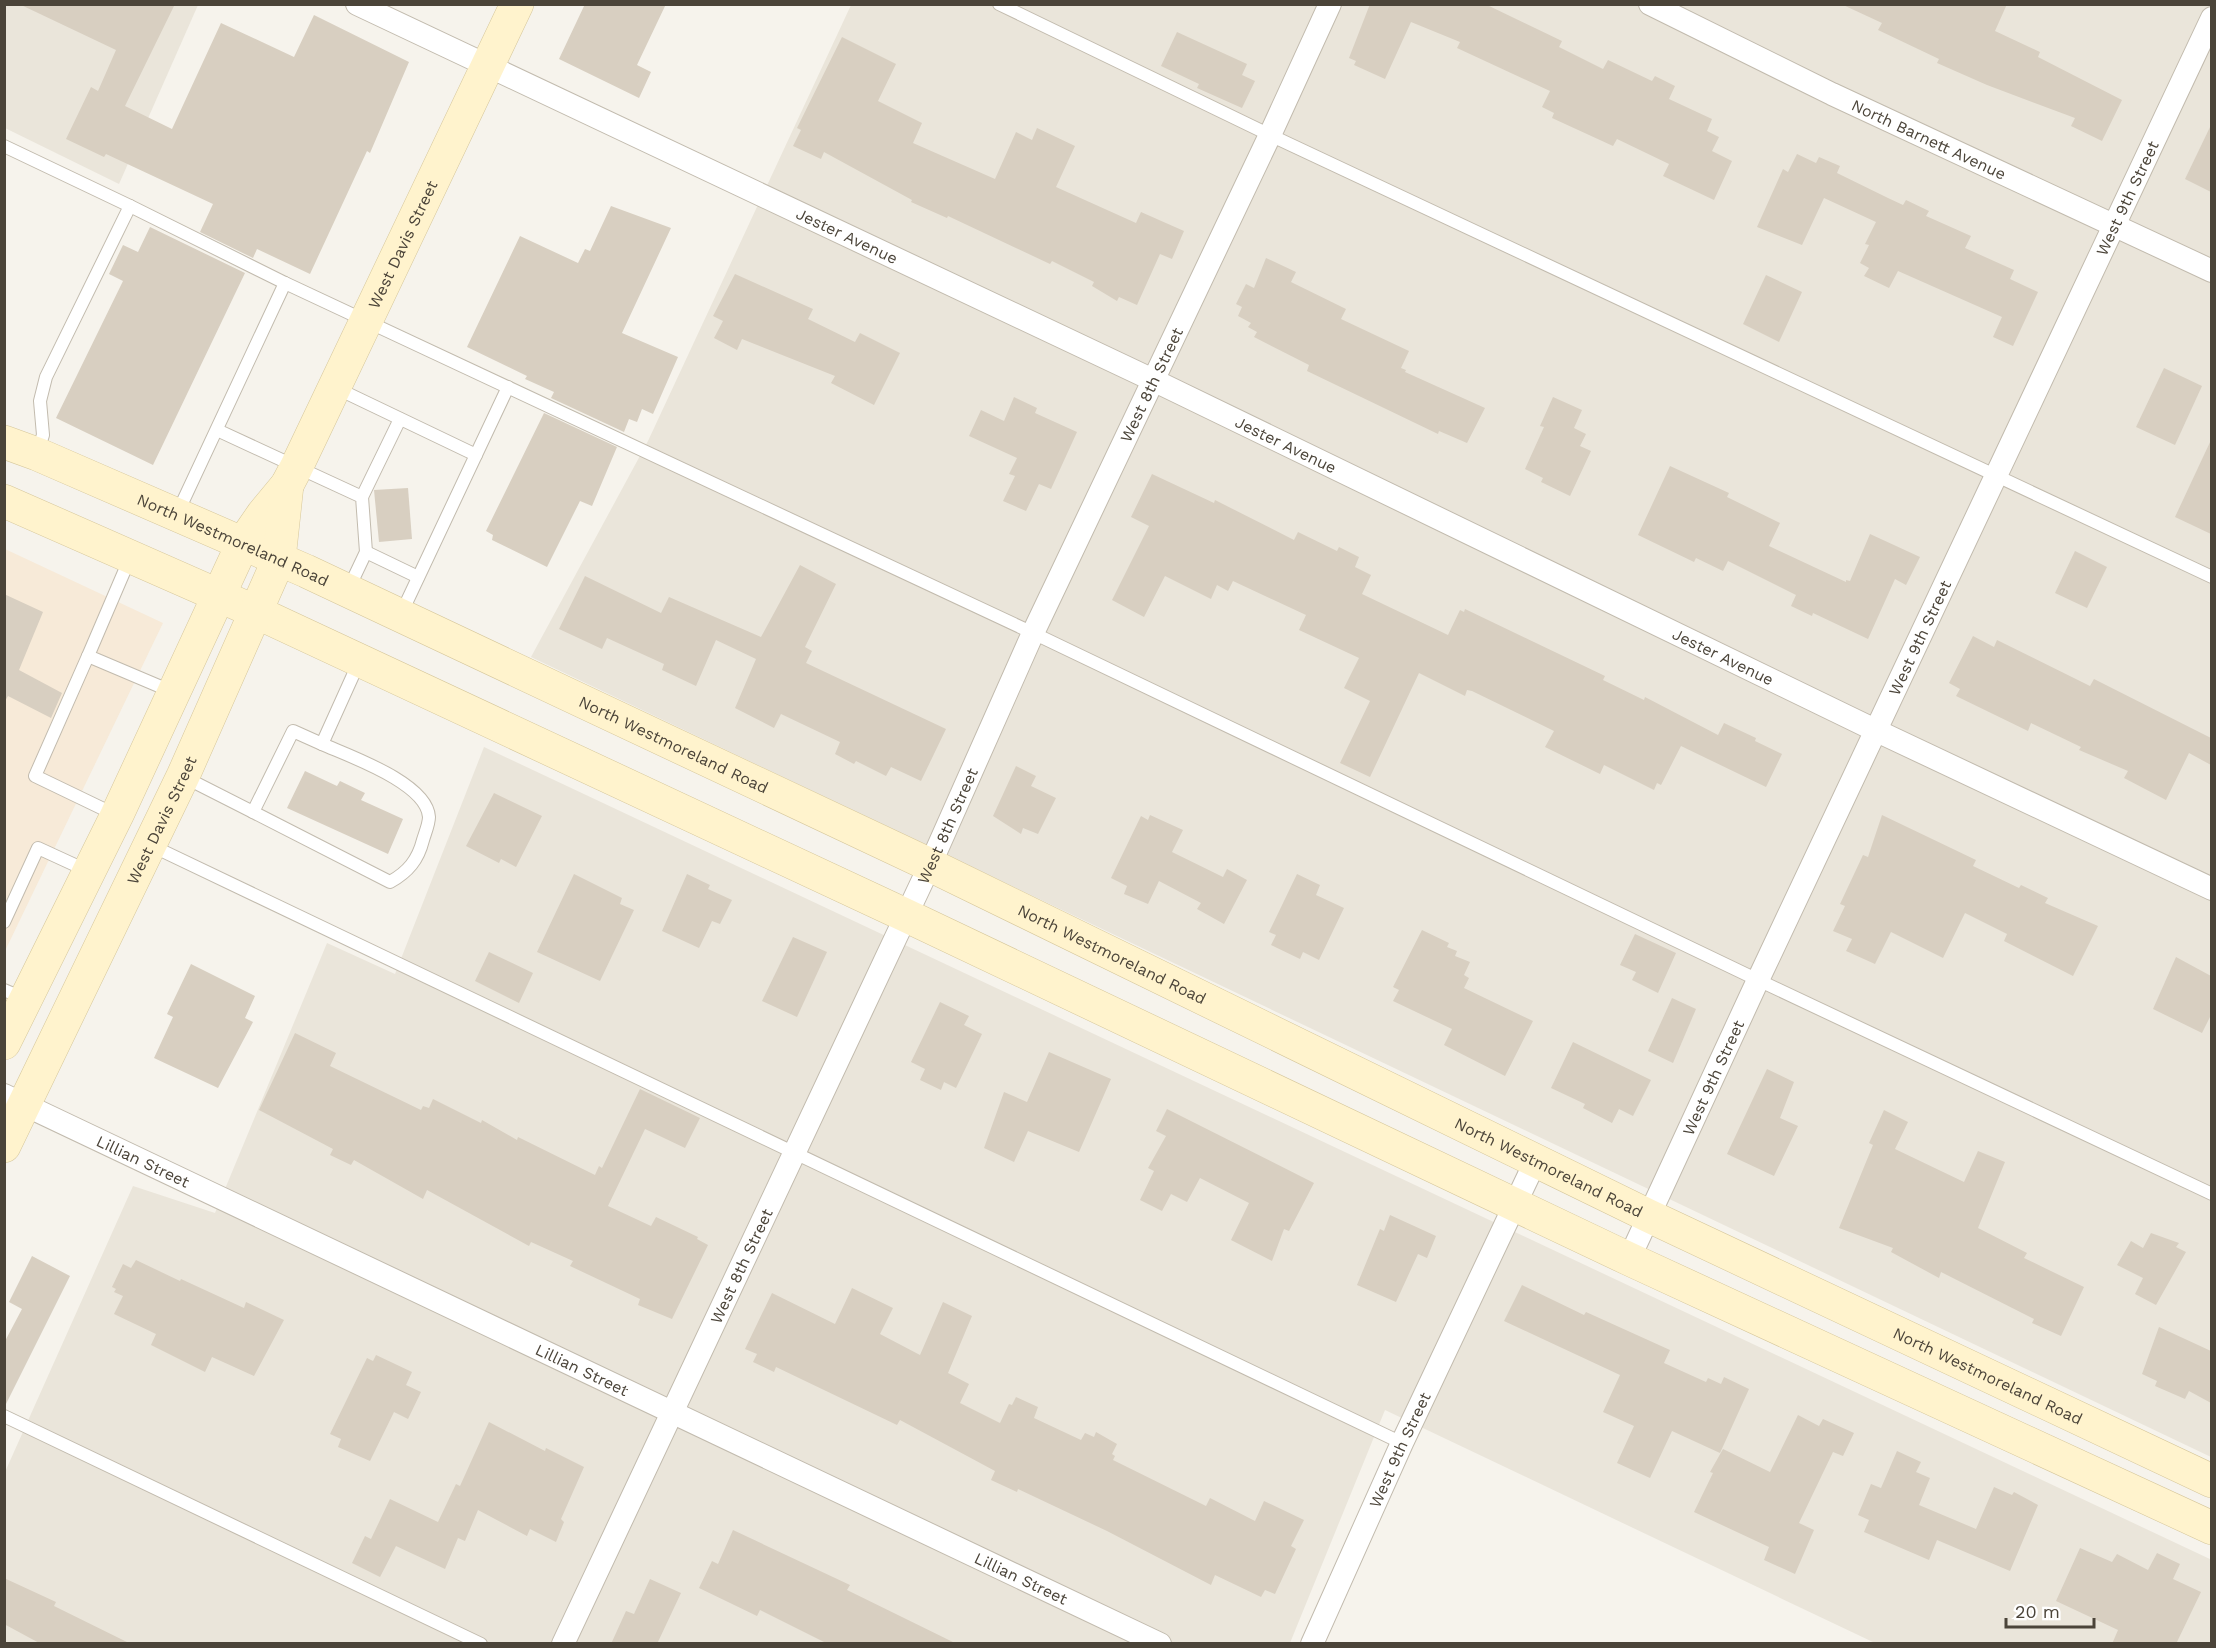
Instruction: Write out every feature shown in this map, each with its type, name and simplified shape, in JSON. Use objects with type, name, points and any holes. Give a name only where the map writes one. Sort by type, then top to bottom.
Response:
[{"type":"main road","name":"West Davis Street","points":[[4,1043],[15,995],[89,872],[243,543],[292,476],[368,321],[517,4]]},
{"type":"main road","name":"North Westmoreland Road","points":[[16,454],[177,515],[400,615],[930,865],[1649,1215],[2211,1481]]},
{"type":"main road","name":"West Davis Street","points":[[4,1146],[14,1100],[183,776],[279,559],[292,476]]},
{"type":"main road","points":[[4,501],[256,612],[905,915],[1629,1259],[2211,1528]]},
{"type":"street","name":"Jester Avenue","points":[[357,4],[1153,380],[1877,731],[2211,889]]},
{"type":"street","name":"West 8th Street","points":[[563,1644],[930,865],[1033,633],[1330,4]]},
{"type":"street","name":"North Barnett Avenue","points":[[1650,4],[1832,94],[2211,271]]},
{"type":"street","name":"West 9th Street","points":[[1629,1259],[2211,18]]},
{"type":"street","name":"Lillian Street","points":[[14,1100],[1158,1643]]},
{"type":"street","name":"West 9th Street","points":[[1312,1644],[1402,1443],[1536,1160]]},
{"type":"lane","points":[[999,4],[1270,135],[2211,577]]},
{"type":"lane","points":[[4,146],[285,283],[1033,633],[1758,981],[2211,1194]]},
{"type":"lane","points":[[16,454],[43,435],[40,401],[46,377],[130,206]]},
{"type":"lane","points":[[177,515],[285,283]]},
{"type":"lane","points":[[400,615],[508,387]]},
{"type":"lane","points":[[336,388],[476,455]]},
{"type":"lane","points":[[348,591],[366,552],[362,497],[400,419]]},
{"type":"lane","points":[[217,430],[292,476],[362,497]]},
{"type":"lane","points":[[366,552],[418,577]]},
{"type":"lane","points":[[117,815],[34,776],[131,556]]},
{"type":"lane","points":[[88,656],[174,692]]},
{"type":"lane","points":[[322,744],[360,661]]},
{"type":"lane","points":[[183,776],[253,812],[390,882],[406,873],[421,850],[429,817],[419,794],[395,777],[293,731],[253,812]]},
{"type":"lane","points":[[149,844],[1402,1443]]},
{"type":"lane","points":[[4,922],[38,848],[89,872]]},
{"type":"lane","points":[[4,1416],[481,1644]]},
{"type":"shaded area","points":[[4,5],[198,5],[119,184],[5,128]]},
{"type":"shaded area","points":[[851,5],[2211,5],[2211,1457],[531,657],[648,441]]},
{"type":"shaded area","points":[[5,549],[163,623],[5,951]]},
{"type":"shaded area","points":[[484,747],[2212,1560],[2211,1643],[1875,1643],[1385,1410],[1290,1643],[5,1644],[5,1472],[133,1186],[215,1213],[327,943],[395,974]]},
{"type":"building","points":[[19,4],[175,4],[125,106],[172,129],[221,23],[294,57],[314,15],[409,62],[370,153],[367,151],[310,274],[257,249],[253,258],[200,232],[213,204],[106,154],[104,157],[66,139],[91,87],[98,91],[116,50]]},
{"type":"building","points":[[585,4],[666,4],[637,65],[651,72],[639,98],[559,59]]},
{"type":"building","points":[[1370,4],[1485,4],[1562,41],[1559,47],[1603,69],[1608,60],[1652,81],[1655,76],[1675,86],[1669,99],[1712,119],[1707,131],[1719,137],[1712,151],[1732,161],[1714,200],[1663,176],[1669,164],[1617,139],[1613,146],[1552,118],[1554,113],[1542,107],[1550,91],[1457,48],[1460,42],[1411,22],[1385,79],[1354,65],[1356,61],[1349,58]]},
{"type":"building","points":[[1841,4],[2007,4],[1995,31],[2040,52],[2038,57],[2122,100],[2102,141],[2071,126],[2075,118],[1987,85],[1937,63],[1939,59],[1878,30],[1882,23]]},
{"type":"building","points":[[1177,32],[1247,64],[1242,75],[1255,81],[1242,108],[1197,88],[1199,84],[1161,66]]},
{"type":"building","points":[[842,37],[896,64],[878,101],[922,123],[913,143],[995,179],[1016,132],[1032,140],[1037,128],[1075,146],[1056,187],[1136,223],[1141,212],[1184,231],[1172,259],[1160,254],[1137,305],[1119,297],[1117,301],[1092,286],[1094,282],[1052,261],[1050,264],[948,216],[947,218],[911,202],[912,200],[824,152],[821,159],[793,146],[801,130],[797,128]]},
{"type":"building","points":[[2211,125],[2211,192],[2185,179]]},
{"type":"building","points":[[1797,154],[1816,163],[1819,157],[1840,166],[1837,173],[1903,205],[1906,200],[1929,211],[1926,216],[1971,236],[1965,248],[2014,270],[2010,279],[2038,292],[2013,346],[1993,337],[2002,317],[1898,271],[1889,288],[1864,276],[1869,268],[1860,263],[1869,245],[1865,244],[1876,222],[1824,198],[1802,245],[1757,227],[1783,169],[1788,172]]},
{"type":"building","points":[[611,206],[671,228],[622,333],[678,357],[653,414],[642,409],[637,422],[629,419],[624,432],[551,398],[554,392],[525,379],[527,376],[467,347],[520,236],[578,263],[585,249],[590,251]]},
{"type":"building","points":[[150,227],[245,273],[153,465],[56,418],[123,281],[109,274],[123,245],[138,252]]},
{"type":"building","points":[[1266,258],[1296,272],[1291,282],[1346,309],[1341,319],[1409,351],[1401,368],[1406,370],[1405,372],[1485,408],[1467,443],[1439,431],[1438,434],[1307,371],[1309,365],[1254,337],[1257,332],[1248,327],[1251,323],[1238,316],[1242,307],[1236,304],[1246,284],[1254,288]]},
{"type":"building","points":[[735,274],[813,309],[808,319],[855,342],[860,333],[900,353],[874,405],[831,383],[835,376],[742,339],[737,350],[714,338],[723,321],[713,316]]},
{"type":"building","points":[[1766,275],[1802,292],[1779,342],[1743,324]]},
{"type":"building","points":[[2164,368],[2202,386],[2175,445],[2136,427]]},
{"type":"building","points":[[1014,397],[1037,408],[1035,413],[1077,432],[1051,489],[1039,484],[1026,511],[1003,501],[1015,476],[1009,474],[1017,458],[969,436],[981,410],[1004,421]]},
{"type":"building","points":[[1553,397],[1582,410],[1574,428],[1586,434],[1580,446],[1591,451],[1570,496],[1541,482],[1543,478],[1525,469],[1544,427],[1540,426]]},
{"type":"building","points":[[544,413],[617,447],[592,506],[580,501],[547,567],[492,540],[493,535],[486,531]]},
{"type":"building","points":[[2211,440],[2211,534],[2175,517]]},
{"type":"building","points":[[1670,466],[1729,493],[1727,497],[1780,523],[1769,546],[1846,582],[1846,580],[1850,581],[1870,534],[1920,557],[1906,585],[1895,579],[1868,639],[1813,613],[1812,616],[1791,606],[1796,595],[1728,561],[1723,571],[1696,558],[1694,562],[1638,535]]},
{"type":"building","points":[[1152,474],[1214,503],[1215,500],[1294,540],[1298,532],[1337,551],[1339,547],[1359,557],[1355,567],[1371,575],[1362,594],[1448,635],[1460,610],[1464,612],[1465,609],[1605,676],[1603,680],[1644,700],[1645,697],[1718,735],[1724,723],[1756,738],[1755,741],[1782,754],[1766,787],[1681,746],[1661,785],[1657,783],[1654,790],[1604,765],[1600,774],[1545,747],[1554,731],[1472,691],[1467,690],[1465,696],[1419,673],[1370,777],[1340,763],[1370,701],[1344,688],[1359,658],[1299,630],[1306,615],[1233,581],[1228,591],[1217,585],[1211,599],[1165,576],[1144,617],[1112,600],[1149,526],[1131,517]]},
{"type":"building","points":[[408,488],[412,539],[379,542],[374,490]]},
{"type":"building","points":[[2075,551],[2107,567],[2087,608],[2055,593]]},
{"type":"building","points":[[800,565],[836,584],[805,647],[812,651],[806,663],[946,729],[921,781],[891,767],[886,776],[856,761],[854,764],[835,754],[840,742],[781,714],[774,728],[735,708],[756,659],[716,640],[696,686],[662,670],[664,664],[607,638],[602,649],[559,629],[585,576],[661,613],[669,597],[761,637]]},
{"type":"building","points":[[4,594],[43,612],[19,670],[62,693],[51,718],[8,696],[4,703]]},
{"type":"building","points":[[1973,636],[1994,647],[1997,640],[2090,686],[2094,679],[2211,738],[2211,765],[2189,753],[2166,800],[2124,778],[2128,771],[2079,750],[2081,747],[2031,723],[2028,731],[1956,696],[1960,689],[1949,683]]},
{"type":"building","points":[[1016,766],[1036,776],[1031,786],[1056,798],[1038,834],[1023,828],[1021,834],[993,816]]},
{"type":"building","points":[[305,771],[337,786],[340,781],[365,793],[361,800],[403,819],[388,854],[287,808]]},
{"type":"building","points":[[494,793],[542,816],[516,867],[501,859],[499,863],[466,846]]},
{"type":"building","points":[[1150,815],[1183,830],[1172,852],[1223,877],[1227,869],[1247,880],[1224,924],[1197,909],[1201,903],[1159,881],[1148,904],[1124,894],[1127,886],[1111,878],[1141,816],[1148,820]]},
{"type":"building","points":[[1882,815],[1976,860],[1973,866],[2019,888],[2021,885],[2048,898],[2045,903],[2098,926],[2073,976],[2004,941],[2007,934],[1965,913],[1943,958],[1891,932],[1875,964],[1846,951],[1852,939],[1833,931],[1845,906],[1840,904],[1863,855],[1868,857]]},
{"type":"building","points":[[574,874],[622,898],[620,904],[634,910],[600,981],[537,952]]},
{"type":"building","points":[[687,874],[710,885],[708,889],[732,900],[720,924],[712,921],[699,948],[662,931]]},
{"type":"building","points":[[1297,874],[1320,885],[1316,895],[1344,908],[1319,960],[1303,952],[1300,959],[1271,945],[1276,935],[1269,932]]},
{"type":"building","points":[[1422,930],[1449,943],[1447,947],[1457,951],[1455,956],[1470,962],[1464,975],[1469,978],[1464,988],[1533,1021],[1505,1076],[1444,1045],[1452,1029],[1393,1001],[1399,990],[1393,987]]},
{"type":"building","points":[[1635,934],[1676,953],[1658,993],[1632,980],[1636,972],[1620,965]]},
{"type":"building","points":[[793,937],[827,952],[797,1017],[762,1001]]},
{"type":"building","points":[[489,952],[533,973],[519,1003],[475,981]]},
{"type":"building","points":[[2176,957],[2211,976],[2211,1015],[2202,1033],[2153,1009]]},
{"type":"building","points":[[191,964],[255,996],[245,1018],[253,1022],[218,1088],[154,1058],[173,1017],[167,1014]]},
{"type":"building","points":[[1672,998],[1696,1009],[1673,1063],[1648,1051]]},
{"type":"building","points":[[940,1002],[969,1016],[964,1025],[982,1034],[956,1088],[944,1082],[941,1090],[920,1080],[925,1069],[911,1062]]},
{"type":"building","points":[[295,1033],[336,1053],[330,1066],[421,1110],[423,1106],[429,1108],[433,1099],[595,1175],[599,1166],[602,1168],[640,1089],[700,1118],[685,1148],[645,1129],[608,1206],[651,1226],[656,1217],[698,1237],[697,1239],[708,1245],[672,1319],[638,1305],[640,1299],[570,1266],[573,1261],[531,1242],[529,1246],[427,1190],[423,1199],[354,1160],[351,1165],[330,1155],[333,1149],[259,1110]]},
{"type":"building","points":[[1573,1042],[1651,1080],[1633,1116],[1619,1109],[1612,1123],[1583,1108],[1585,1104],[1551,1088]]},
{"type":"building","points":[[1049,1052],[1111,1079],[1079,1152],[1028,1131],[1014,1162],[984,1148],[1004,1092],[1027,1102]]},
{"type":"building","points":[[1767,1069],[1794,1082],[1780,1118],[1798,1126],[1774,1176],[1727,1154]]},
{"type":"building","points":[[1167,1109],[1314,1183],[1289,1231],[1284,1229],[1272,1261],[1231,1240],[1249,1203],[1200,1178],[1187,1202],[1171,1194],[1162,1211],[1140,1200],[1154,1171],[1148,1168],[1166,1136],[1156,1131]]},
{"type":"building","points":[[1884,1110],[1908,1122],[1895,1149],[1964,1182],[1978,1151],[2005,1162],[1978,1228],[2027,1253],[2024,1258],[2084,1287],[2061,1336],[2032,1323],[2034,1319],[1941,1272],[1939,1278],[1891,1252],[1893,1248],[1839,1228],[1873,1145],[1869,1143]]},
{"type":"building","points":[[1390,1215],[1436,1236],[1427,1258],[1418,1254],[1396,1302],[1357,1285],[1380,1229],[1384,1231]]},
{"type":"building","points":[[2151,1233],[2179,1243],[2176,1247],[2186,1252],[2156,1305],[2135,1294],[2143,1278],[2117,1265],[2131,1241],[2143,1248]]},
{"type":"building","points":[[32,1256],[70,1276],[4,1408],[4,1343],[22,1309],[9,1302]]},
{"type":"building","points":[[136,1260],[244,1308],[246,1302],[284,1320],[254,1376],[212,1357],[205,1372],[151,1345],[156,1334],[114,1314],[123,1296],[114,1292],[116,1289],[112,1287],[123,1264],[131,1268]]},
{"type":"building","points":[[1522,1285],[1584,1315],[1586,1312],[1670,1350],[1664,1363],[1706,1382],[1708,1378],[1721,1384],[1724,1377],[1749,1389],[1720,1453],[1672,1431],[1650,1478],[1617,1463],[1634,1426],[1603,1412],[1620,1375],[1504,1321]]},
{"type":"building","points":[[852,1288],[893,1308],[880,1334],[920,1355],[943,1302],[972,1316],[948,1373],[969,1384],[960,1403],[1000,1423],[1009,1404],[1012,1405],[1016,1397],[1038,1407],[1034,1418],[1081,1440],[1085,1433],[1094,1437],[1096,1432],[1117,1444],[1112,1454],[1115,1456],[1113,1460],[1206,1506],[1210,1498],[1255,1521],[1264,1501],[1304,1520],[1291,1546],[1296,1549],[1275,1594],[1265,1590],[1261,1597],[1215,1575],[1211,1585],[1107,1531],[1018,1489],[1017,1492],[991,1480],[995,1471],[900,1420],[897,1425],[776,1367],[774,1372],[753,1362],[757,1354],[745,1349],[772,1293],[835,1324]]},
{"type":"building","points":[[2159,1327],[2211,1351],[2211,1403],[2189,1391],[2185,1399],[2155,1386],[2157,1381],[2142,1374]]},
{"type":"building","points":[[376,1355],[412,1372],[406,1385],[421,1392],[408,1419],[394,1412],[370,1461],[338,1447],[341,1439],[330,1434],[367,1358],[373,1361]]},
{"type":"building","points":[[1798,1415],[1819,1426],[1823,1419],[1854,1433],[1843,1456],[1833,1452],[1799,1523],[1814,1530],[1795,1574],[1764,1560],[1769,1547],[1694,1512],[1713,1473],[1710,1472],[1723,1449],[1770,1472]]},
{"type":"building","points":[[489,1422],[545,1451],[546,1448],[584,1467],[561,1519],[564,1522],[556,1542],[530,1529],[527,1536],[478,1510],[465,1541],[458,1538],[445,1569],[396,1546],[380,1577],[352,1563],[365,1536],[371,1539],[390,1499],[438,1522],[456,1484],[460,1486]]},
{"type":"building","points":[[1897,1451],[1921,1462],[1916,1472],[1930,1478],[1919,1505],[1976,1529],[1994,1487],[2012,1495],[2014,1492],[2038,1505],[2010,1571],[1937,1540],[1929,1560],[1864,1532],[1869,1520],[1858,1515],[1871,1484],[1881,1488]]},
{"type":"building","points":[[733,1530],[850,1585],[847,1590],[957,1644],[828,1644],[760,1610],[757,1616],[699,1588],[712,1561],[718,1564]]},
{"type":"building","points":[[2080,1548],[2112,1562],[2117,1554],[2148,1570],[2157,1553],[2180,1564],[2173,1579],[2201,1592],[2176,1644],[2112,1644],[2118,1630],[2056,1601]]},
{"type":"building","points":[[4,1578],[56,1602],[54,1606],[131,1644],[41,1644],[4,1624]]},
{"type":"building","points":[[650,1579],[681,1593],[657,1644],[611,1644],[626,1611],[634,1614]]}]
